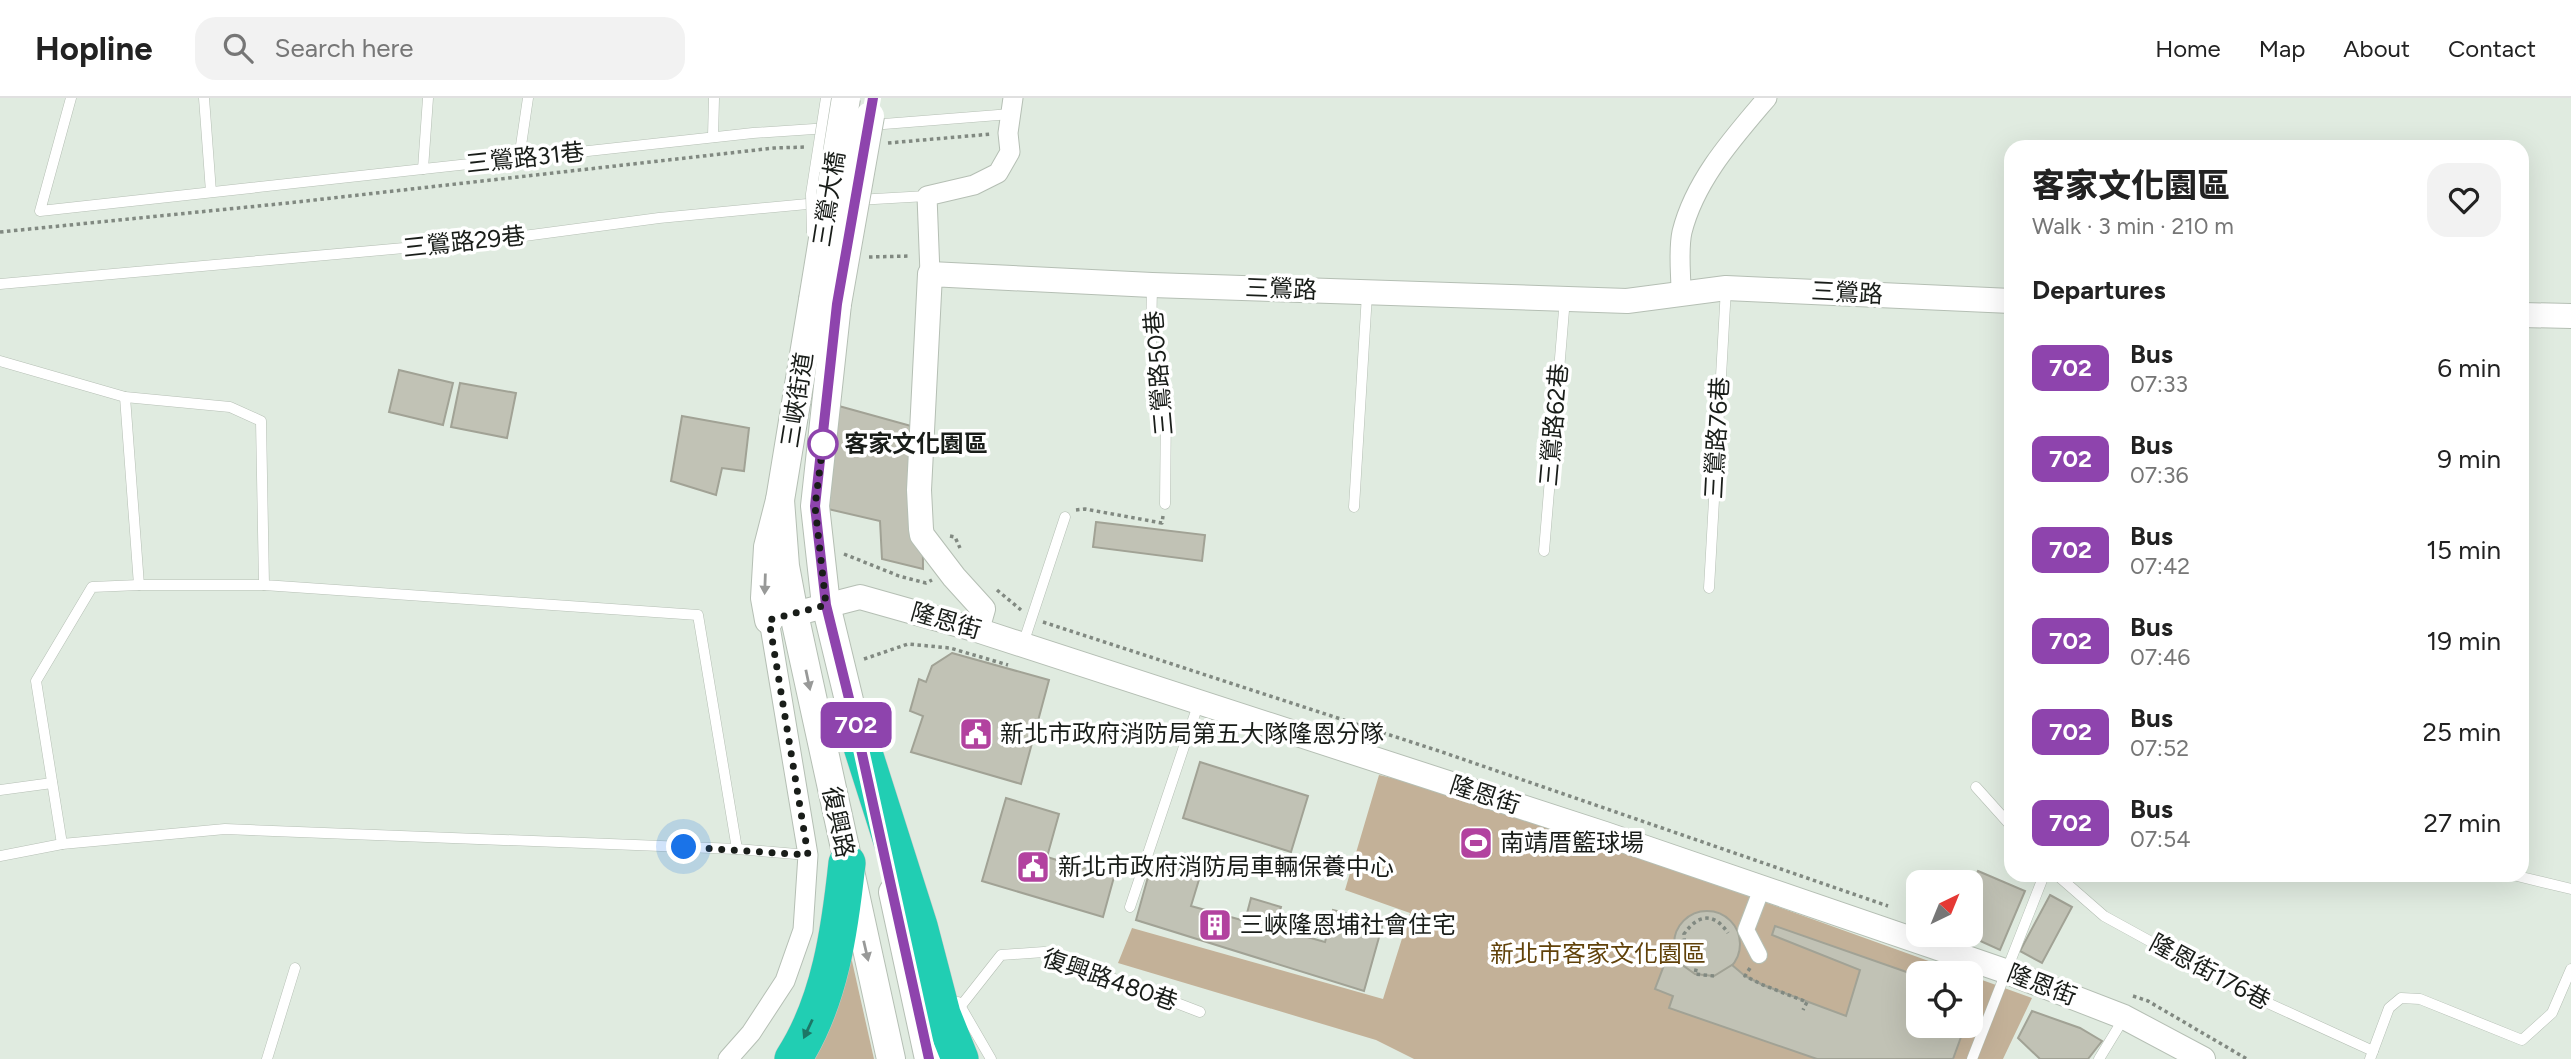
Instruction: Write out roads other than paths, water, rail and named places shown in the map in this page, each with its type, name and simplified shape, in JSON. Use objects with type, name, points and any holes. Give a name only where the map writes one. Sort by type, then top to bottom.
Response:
[{"type":"highway","points":[[857,731],[919,926],[942,1014],[960,1059]]},
{"type":"highway","points":[[793,1059],[813,1018],[827,978],[842,908],[847,863]]},
{"type":"main road","name":"三鶯大橋","points":[[825,302],[846,98]]},
{"type":"main road","name":"三鶯大橋","points":[[825,302],[873,104]]},
{"type":"main road","name":"三峽街道","points":[[780,500],[825,302]]},
{"type":"main road","name":"三峽街道","points":[[815,506],[825,302]]},
{"type":"main road","name":"復興路","points":[[780,500],[785,566],[781,617],[847,863],[891,1059]]},
{"type":"main road","name":"復興路","points":[[815,506],[826,605],[857,731],[929,1059]]},
{"type":"street","points":[[1681,292],[1682,234],[1697,193],[1730,142],[1767,98]]},
{"type":"street","points":[[977,630],[983,609],[952,556],[922,534],[921,529],[919,490],[929,265],[927,196],[974,185],[998,173],[1010,152],[1011,115]]},
{"type":"street","name":"三鶯路","points":[[929,265],[1152,285],[1627,301],[1726,288],[2004,301]]},
{"type":"street","points":[[2529,315],[2571,316]]},
{"type":"street","name":"隆恩街","points":[[781,617],[860,597],[977,630],[1593,830],[2005,971],[2124,1017],[2203,1059]]},
{"type":"street","points":[[728,1059],[751,1033],[785,981],[803,930],[808,855],[781,617]]},
{"type":"street","points":[[1759,955],[1746,930],[1762,888]]},
{"type":"lane","name":"三鶯路31巷","points":[[72,98],[40,211],[713,137],[1011,115]]},
{"type":"lane","points":[[204,98],[211,192]]},
{"type":"lane","points":[[422,169],[428,98]]},
{"type":"lane","points":[[519,159],[528,98]]},
{"type":"lane","points":[[713,137],[715,98]]},
{"type":"lane","points":[[825,302],[811,194],[826,98]]},
{"type":"lane","name":"三鶯路29巷","points":[[0,284],[495,240],[659,218],[927,196]]},
{"type":"lane","name":"三鶯路50巷","points":[[1152,285],[1151,342],[1166,406],[1165,504]]},
{"type":"lane","name":"三鶯路76巷","points":[[1709,588],[1726,288]]},
{"type":"lane","points":[[1354,506],[1367,292]]},
{"type":"lane","name":"三鶯路62巷","points":[[1544,551],[1565,298]]},
{"type":"lane","points":[[0,361],[125,397],[230,407],[261,421],[264,585]]},
{"type":"lane","points":[[125,397],[139,585]]},
{"type":"lane","points":[[1022,644],[1065,517]]},
{"type":"lane","points":[[62,844],[36,681],[92,587],[264,585],[698,615],[737,849]]},
{"type":"lane","points":[[1130,907],[1199,702]]},
{"type":"lane","points":[[0,790],[52,783]]},
{"type":"lane","points":[[1976,787],[2004,818]]},
{"type":"lane","points":[[0,856],[62,844],[225,829],[737,849],[808,855]]},
{"type":"lane","points":[[2529,879],[2571,889]]},
{"type":"lane","points":[[1972,1059],[2041,882]]},
{"type":"lane","name":"隆恩街176巷","points":[[2065,882],[2116,923],[2237,989],[2371,1055],[2389,1008],[2401,998],[2420,999],[2522,1040],[2552,1013],[2571,969]]},
{"type":"lane","points":[[919,926],[943,974]]},
{"type":"lane","name":"復興路480巷","points":[[960,1007],[1001,956],[1044,952],[1200,1012]]},
{"type":"lane","points":[[267,1059],[295,968]]},
{"type":"lane","points":[[955,996],[991,1059]]},
{"type":"lane","points":[[2099,1059],[2124,1017]]},
{"type":"place","name":"客家文化園區","points":[[823,444]]},
{"type":"place","name":"新北市政府消防局第五大隊隆恩分隊","points":[[976,734]]},
{"type":"place","name":"南靖厝籃球場","points":[[1476,843]]},
{"type":"place","name":"新北市政府消防局車輛保養中心","points":[[1033,867]]},
{"type":"place","name":"三峽隆恩埔社會住宅","points":[[1215,925]]},
{"type":"park label","name":"新北市客家文化園區","points":[[1598,954]]}]
